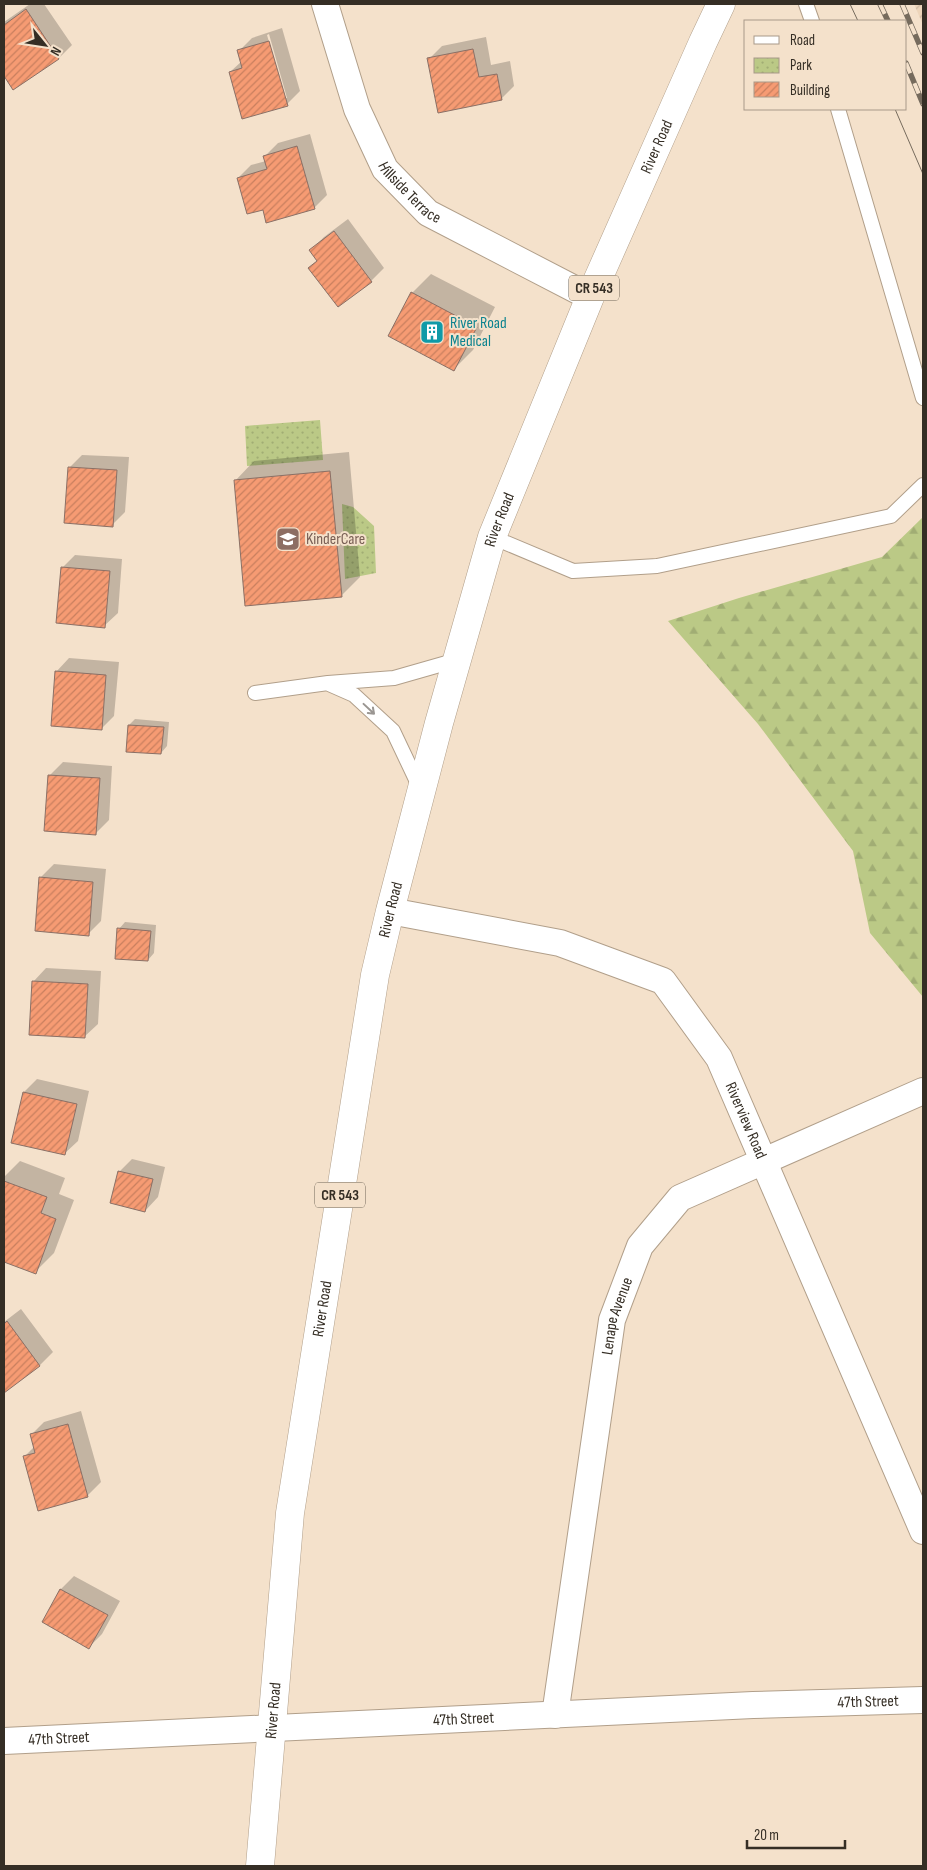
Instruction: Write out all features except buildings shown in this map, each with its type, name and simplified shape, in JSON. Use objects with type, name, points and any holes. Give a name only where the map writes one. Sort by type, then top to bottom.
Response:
[{"type":"main road","name":"River Road","points":[[260,1866],[290,1513],[375,975],[390,910],[421,790],[492,537],[590,298],[702,42],[721,4]]},
{"type":"street","name":"Hillside Terrace","points":[[325,4],[357,109],[385,169],[428,213],[590,298]]},
{"type":"street","name":"Riverview Road","points":[[390,910],[560,943],[663,981],[719,1058],[923,1531]]},
{"type":"street","name":"Lenape Avenue","points":[[555,1715],[612,1320],[640,1246],[680,1198],[923,1091]]},
{"type":"street","name":"47th Street","points":[[4,1741],[753,1705],[923,1700]]},
{"type":"lane","points":[[806,4],[812,20]]},
{"type":"lane","points":[[838,110],[923,398]]},
{"type":"lane","points":[[492,537],[573,571],[657,566],[891,516],[923,485]]},
{"type":"lane","points":[[254,693],[328,683],[394,678],[457,660]]},
{"type":"lane","points":[[328,683],[354,695],[393,731],[421,790]]},
{"type":"shaded area","points":[[914,4],[923,4],[923,25]]},
{"type":"green space","points":[[320,420],[323,460],[247,466],[245,426]]},
{"type":"green space","points":[[342,504],[353,507],[374,526],[376,573],[345,579]]},
{"type":"green space","points":[[923,517],[923,997],[870,933],[853,851],[758,724],[668,621],[739,598],[882,557]]},
{"type":"tram line","points":[[850,4],[858,20]]},
{"type":"tram line","points":[[895,110],[923,174]]},
{"type":"railway","points":[[880,4],[888,20]]},
{"type":"railway","points":[[902,4],[923,53]]},
{"type":"railway","points":[[907,65],[923,104]]},
{"type":"place","name":"River Road Medical","points":[[432,332]]},
{"type":"place","name":"KinderCare","points":[[288,539]]}]
